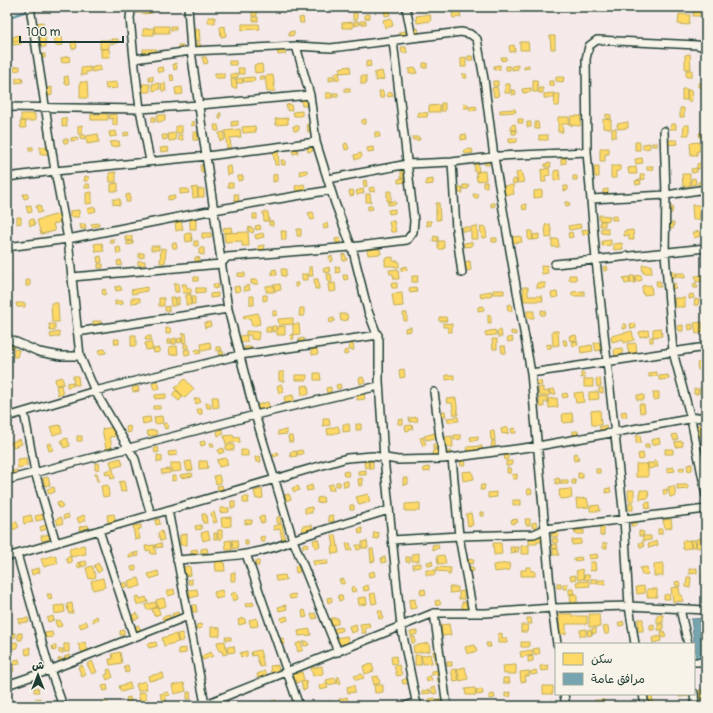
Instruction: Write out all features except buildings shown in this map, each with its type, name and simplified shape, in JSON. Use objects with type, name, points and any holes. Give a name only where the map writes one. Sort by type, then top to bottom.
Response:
[{"type":"street","points":[[30,7],[55,171],[68,239],[80,356],[95,391],[135,459],[151,515]]},
{"type":"street","points":[[134,7],[131,11],[130,18],[134,59],[140,109],[150,161]]},
{"type":"street","points":[[188,7],[191,51],[228,309],[255,415],[293,540],[338,652]]},
{"type":"street","points":[[406,7],[412,38]]},
{"type":"street","points":[[134,59],[191,51],[296,46],[331,48],[461,32],[470,34],[477,39],[484,79],[494,157],[531,373],[552,608],[558,643]]},
{"type":"street","points":[[635,643],[630,606],[624,518],[596,260],[587,152],[586,59],[589,46],[597,40],[697,45],[706,47]]},
{"type":"street","points":[[72,277],[221,264],[227,257],[352,247],[407,240],[413,232],[414,221],[393,41]]},
{"type":"street","points":[[296,46],[310,95],[316,142],[331,190],[352,247],[368,311],[378,335],[379,386],[384,458],[401,626],[417,704],[406,706]]},
{"type":"street","points":[[7,107],[140,109],[310,95]]},
{"type":"street","points":[[664,131],[666,195],[665,253],[673,352],[691,419],[706,495]]},
{"type":"street","points":[[7,178],[55,171],[207,156],[316,142]]},
{"type":"street","points":[[328,179],[408,164],[452,162],[494,157],[587,152]]},
{"type":"street","points":[[452,162],[456,229],[462,273]]},
{"type":"street","points":[[591,199],[666,195],[706,189]]},
{"type":"street","points":[[7,247],[68,239],[214,210],[331,190]]},
{"type":"street","points":[[555,264],[706,248]]},
{"type":"street","points":[[77,332],[228,309]]},
{"type":"street","points":[[7,417],[95,391],[240,355],[378,335]]},
{"type":"street","points":[[7,338],[39,352],[61,356],[80,356]]},
{"type":"street","points":[[531,373],[706,347]]},
{"type":"street","points":[[7,480],[255,415],[379,386]]},
{"type":"street","points":[[434,392],[443,459]]},
{"type":"street","points":[[24,412],[35,472],[56,543]]},
{"type":"street","points":[[7,557],[347,458],[373,456],[398,460],[452,458],[538,446],[706,416]]},
{"type":"street","points":[[452,458],[459,536],[473,612]]},
{"type":"street","points":[[392,540],[534,534],[545,529],[706,509]]},
{"type":"street","points":[[168,510],[203,705],[434,613],[486,613],[552,608],[630,606],[706,610]]},
{"type":"street","points":[[177,560],[246,554],[287,544],[293,540],[389,510]]},
{"type":"street","points":[[99,530],[134,637]]},
{"type":"street","points":[[17,554],[50,670],[63,706]]},
{"type":"street","points":[[246,554],[299,706]]},
{"type":"street","points":[[680,609],[688,643]]},
{"type":"street","points":[[434,613],[447,706]]},
{"type":"street","points":[[7,685],[50,670],[188,616]]},
{"type":"street","points":[[695,662],[706,662]]},
{"type":"street","points":[[564,695],[566,706]]},
{"type":"street","points":[[643,695],[645,706]]},
{"type":"street","points":[[694,695],[695,706]]},
{"type":"waterway","points":[[38,8],[63,7]]},
{"type":"waterway","points":[[7,18],[24,12]]}]
